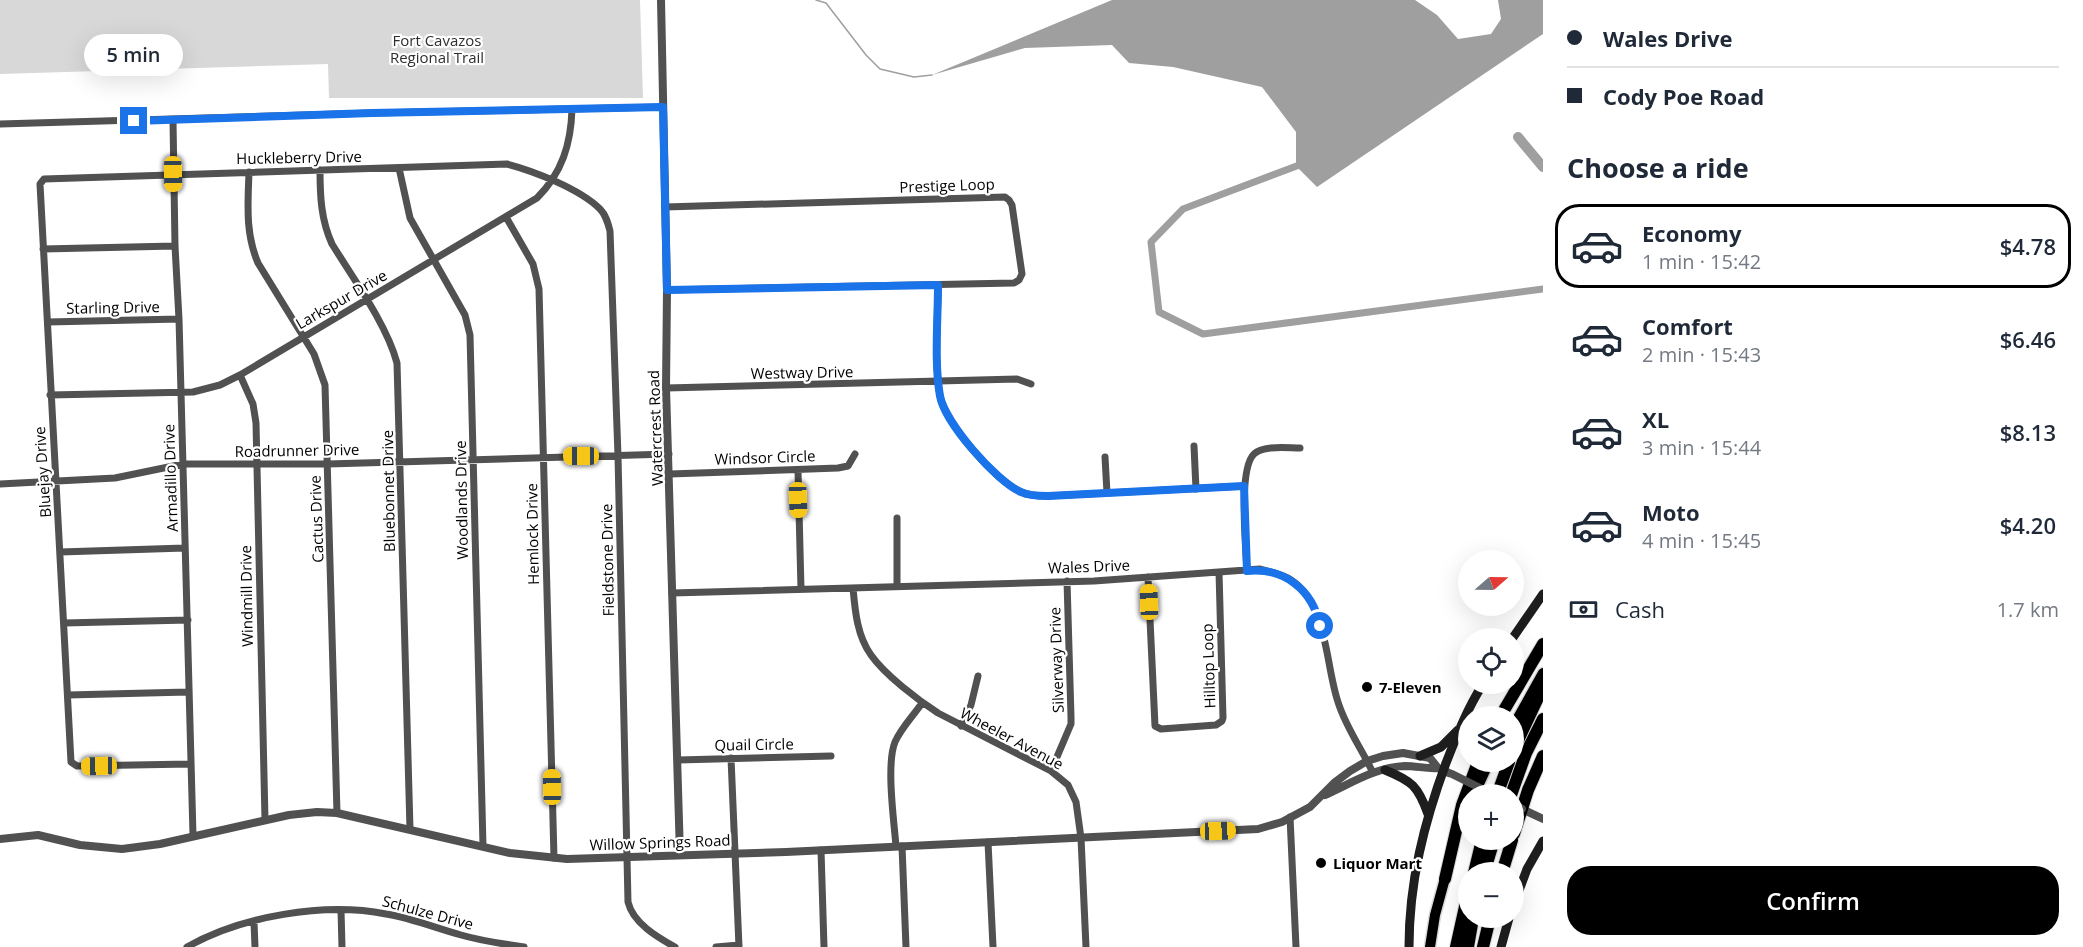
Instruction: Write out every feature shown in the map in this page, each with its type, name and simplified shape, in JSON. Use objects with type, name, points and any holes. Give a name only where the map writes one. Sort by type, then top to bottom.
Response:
[{"type":"highway","points":[[1506,706],[1543,644]]},
{"type":"highway","points":[[1524,728],[1543,687]]},
{"type":"highway","points":[[1515,784],[1526,753],[1543,718]]},
{"type":"highway","points":[[1524,803],[1543,756]]},
{"type":"highway","points":[[1445,879],[1462,805],[1474,772]]},
{"type":"highway","points":[[1456,947],[1460,928]]},
{"type":"highway","points":[[1468,947],[1471,928]]},
{"type":"highway","points":[[1483,947],[1489,928]]},
{"type":"highway","points":[[1489,947],[1491,928]]},
{"type":"main road","points":[[1520,628],[1543,594]]},
{"type":"main road","points":[[1524,707],[1543,673]]},
{"type":"main road","points":[[1420,756],[1441,747],[1458,729]]},
{"type":"main road","points":[[1409,947],[1409,926],[1416,870],[1428,814],[1458,734]]},
{"type":"main road","points":[[1385,770],[1414,784],[1428,814]]},
{"type":"main road","points":[[1430,947],[1435,915],[1458,838]]},
{"type":"main road","points":[[1524,877],[1543,841]]},
{"type":"main road","points":[[1501,947],[1506,928]]},
{"type":"street","name":"Watercrest Road","points":[[661,0],[667,290],[666,388],[680,855]]},
{"type":"street","points":[[0,124],[663,107]]},
{"type":"street","name":"Larkspur Drive","points":[[50,394],[181,393],[213,388],[240,375],[537,198],[563,162],[569,141],[572,109]]},
{"type":"street","name":"Armadillo Drive","points":[[173,120],[193,836]]},
{"type":"street","name":"Huckleberry Drive","points":[[44,179],[507,164],[533,170],[552,180]]},
{"type":"street","name":"Woodlands Drive","points":[[399,168],[410,218],[465,315],[470,335],[483,846]]},
{"type":"street","name":"Bluebonnet Drive","points":[[320,170],[320,198],[326,231],[387,335],[397,363],[411,829]]},
{"type":"street","name":"Cactus Drive","points":[[249,172],[248,222],[252,249],[258,263],[314,354],[324,379],[327,407],[337,813]]},
{"type":"street","name":"Bluejay Drive","points":[[44,179],[40,184],[43,249],[72,762],[77,766],[190,764]]},
{"type":"street","name":"Fieldstone Drive","points":[[552,180],[588,200],[600,210],[610,231],[618,456],[626,856],[630,909],[641,924],[675,947]]},
{"type":"street","name":"Prestige Loop","points":[[665,207],[1005,197],[1012,205],[1022,274],[1014,283],[667,290]]},
{"type":"street","name":"Hemlock Drive","points":[[506,217],[533,264],[539,289],[554,858]]},
{"type":"street","points":[[43,249],[175,246]]},
{"type":"street","points":[[938,285],[939,382],[940,398],[945,411],[958,432],[990,467],[1022,493],[1048,496],[1244,486]]},
{"type":"street","name":"Starling Drive","points":[[48,322],[179,319]]},
{"type":"street","name":"Windmill Drive","points":[[240,375],[253,404],[257,465],[265,820]]},
{"type":"street","name":"Westway Drive","points":[[666,388],[1017,379],[1031,384]]},
{"type":"street","points":[[1194,446],[1196,489]]},
{"type":"street","points":[[1247,571],[1244,486],[1248,463],[1254,454],[1262,449],[1300,448]]},
{"type":"street","name":"Roadrunner Drive","points":[[0,484],[115,478],[183,464],[328,464],[669,454]]},
{"type":"street","name":"Windsor Circle","points":[[670,474],[838,468],[848,466],[855,454]]},
{"type":"street","points":[[1105,457],[1107,493]]},
{"type":"street","points":[[798,470],[801,589]]},
{"type":"street","points":[[897,518],[897,585]]},
{"type":"street","points":[[60,552],[185,548]]},
{"type":"street","name":"Wales Drive","points":[[672,593],[1148,578],[1260,569],[1286,577],[1303,590],[1318,614],[1338,705],[1373,773]]},
{"type":"street","name":"Hilltop Loop","points":[[1148,578],[1155,726],[1161,729],[1216,725],[1223,718],[1219,572]]},
{"type":"street","name":"Silverway Drive","points":[[1051,771],[1071,724],[1067,581]]},
{"type":"street","name":"Wheeler Avenue","points":[[853,588],[861,636],[871,655],[922,703],[961,726],[1051,771],[1064,782],[1073,795],[1078,811],[1081,838],[1086,947]]},
{"type":"street","points":[[64,623],[188,620]]},
{"type":"street","points":[[961,726],[971,705],[978,676]]},
{"type":"street","points":[[68,695],[188,692]]},
{"type":"street","points":[[906,947],[891,766],[895,741],[922,703]]},
{"type":"street","name":"Willow Springs Road","points":[[0,839],[38,835],[80,845],[122,849],[148,847],[289,815],[317,812],[337,813],[510,853],[554,858],[820,850],[1258,829],[1274,825],[1310,807],[1334,783],[1367,761],[1403,753],[1420,756]]},
{"type":"street","name":"Quail Circle","points":[[678,760],[831,756]]},
{"type":"street","points":[[1420,756],[1430,758],[1445,771],[1473,784]]},
{"type":"street","points":[[716,947],[739,946],[731,758]]},
{"type":"street","name":"Willow Springs Road","points":[[1322,796],[1373,773],[1385,770],[1406,766],[1445,771]]},
{"type":"street","points":[[1524,810],[1543,819]]},
{"type":"street","points":[[1290,817],[1296,947]]},
{"type":"street","points":[[988,842],[993,947]]},
{"type":"street","points":[[820,850],[824,947]]},
{"type":"street","points":[[341,910],[342,947]]},
{"type":"street","name":"Schulze Drive","points":[[186,947],[225,929],[284,914],[341,910],[388,914],[464,936],[524,947]]},
{"type":"street","points":[[254,922],[255,947]]},
{"type":"green space","name":"Fort Cavazos Regional Trail","points":[[0,0],[640,0],[643,98],[329,98],[328,64],[0,74]]},
{"type":"shaded area","points":[[1112,0],[1415,0],[1437,15],[1458,39],[1491,34],[1501,19],[1498,0],[1543,0],[1543,34],[1317,187],[1296,166],[1296,132],[1262,87],[1173,67],[1129,63],[1112,45],[1025,48],[932,75]]},
{"type":"waterway","points":[[816,0],[826,3],[866,55],[880,69],[914,77],[932,75]]},
{"type":"waterway","points":[[1518,137],[1543,167]]},
{"type":"waterway","points":[[1302,164],[1183,209],[1151,242],[1159,312],[1203,334],[1543,289]]},
{"type":"place","name":"7-Eleven","points":[[1367,687]]},
{"type":"place","name":"Liquor Mart","points":[[1321,863]]},
{"type":"route","points":[[134,121],[663,107],[667,290],[938,285],[940,398],[950,421],[958,432],[1006,482],[1022,493],[1048,496],[1244,486],[1247,571],[1260,569],[1292,580],[1303,590],[1317,612],[1320,626]]}]
